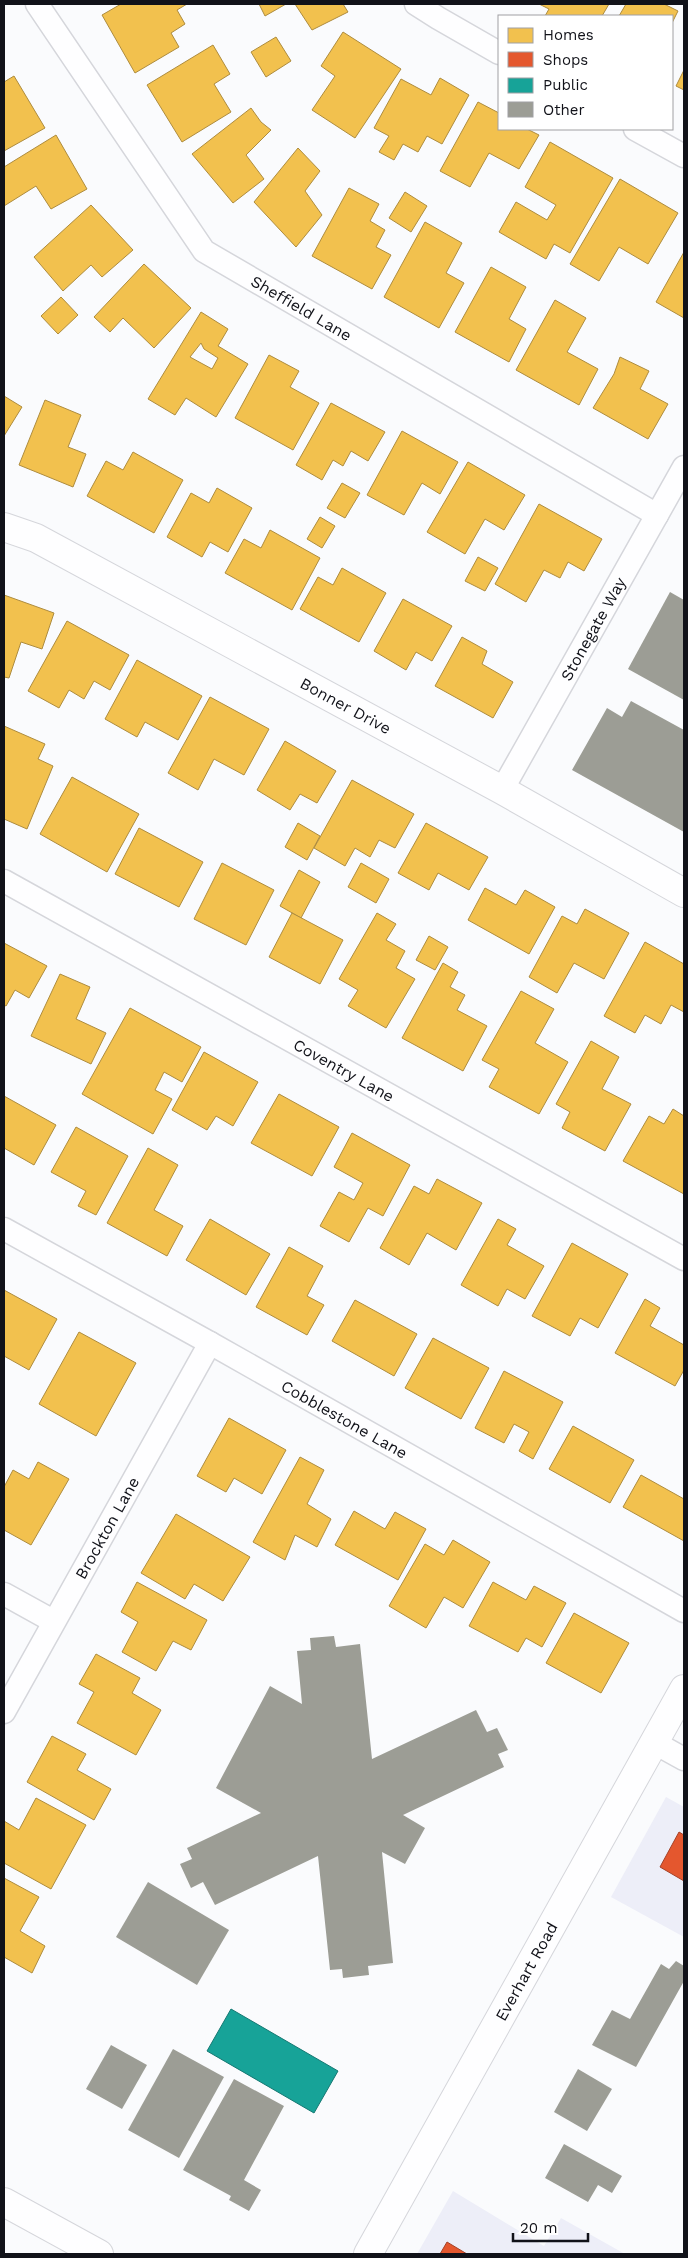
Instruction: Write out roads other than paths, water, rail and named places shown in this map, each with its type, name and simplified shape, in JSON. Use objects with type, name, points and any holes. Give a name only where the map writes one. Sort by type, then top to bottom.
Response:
[{"type":"street","name":"Sheffield Lane","points":[[37,4],[204,251],[658,515]]},
{"type":"street","points":[[416,4],[498,52]]},
{"type":"street","points":[[638,130],[684,156]]},
{"type":"street","name":"Stonegate Way","points":[[502,790],[684,467]]},
{"type":"street","name":"Bonner Drive","points":[[4,527],[36,538],[502,790],[684,893]]},
{"type":"street","name":"Coventry Lane","points":[[4,881],[684,1259]]},
{"type":"street","name":"Cobblestone Lane","points":[[4,1229],[210,1342],[684,1611]]},
{"type":"street","name":"Brockton Lane","points":[[4,1712],[210,1342]]},
{"type":"street","points":[[4,1594],[53,1621]]},
{"type":"street","name":"Everhart Road","points":[[368,2254],[684,1689]]},
{"type":"street","points":[[654,1743],[684,1759]]},
{"type":"street","points":[[4,2202],[99,2254]]}]
